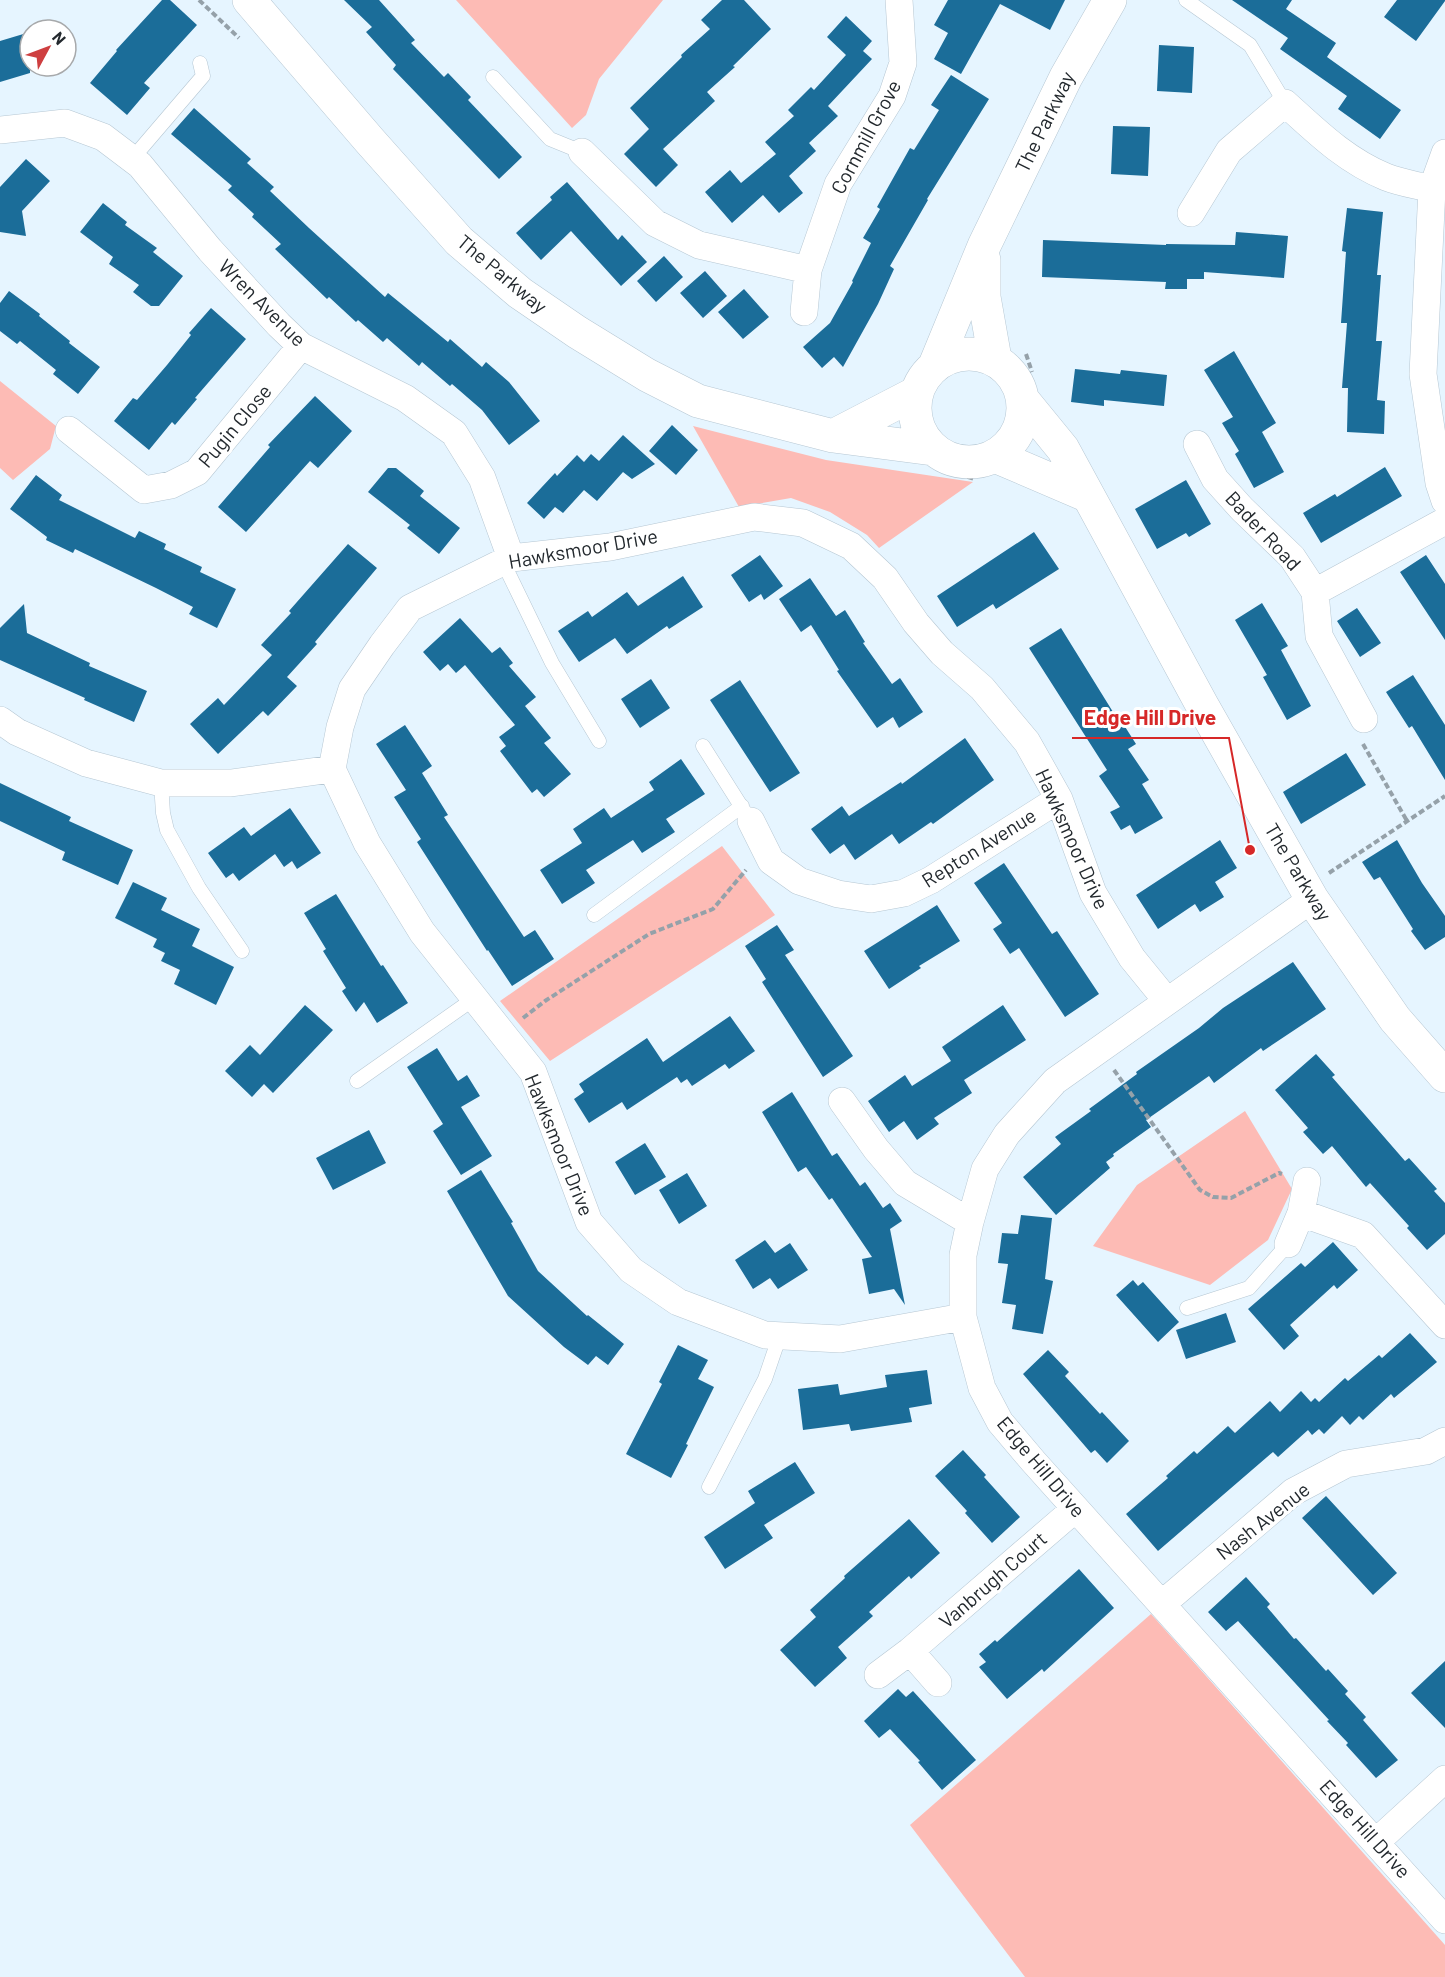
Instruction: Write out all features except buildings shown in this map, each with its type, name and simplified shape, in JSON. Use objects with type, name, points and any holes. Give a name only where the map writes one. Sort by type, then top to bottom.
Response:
[{"type":"street","name":"The Parkway","points":[[249,0],[459,241],[520,293],[578,332],[637,369],[698,401],[832,436],[933,449]]},
{"type":"street","name":"Cornmill Grove","points":[[804,312],[808,270],[838,183],[892,96],[903,63],[899,0]]},
{"type":"street","name":"The Parkway","points":[[935,365],[984,246],[1066,77],[1110,0]]},
{"type":"street","points":[[1191,213],[1228,151],[1285,103],[1332,147],[1366,168],[1389,178],[1432,189]]},
{"type":"street","name":"Wren Avenue","points":[[0,130],[64,123],[103,137],[140,165],[210,250],[301,346],[405,398],[454,433],[482,478],[507,560]]},
{"type":"street","points":[[582,152],[637,207],[664,227],[699,245],[808,270]]},
{"type":"street","points":[[1445,153],[1432,189],[1423,374],[1440,483],[1445,501]]},
{"type":"street","name":"The Parkway","points":[[984,246],[984,297],[994,359]]},
{"type":"street","name":"Pugin Close","points":[[69,430],[144,489],[171,485],[197,471],[301,346]]},
{"type":"street","points":[[974,353],[994,359],[1008,370],[1018,383],[1023,400],[1023,417],[1018,432],[1008,446],[995,456],[969,463],[944,457],[933,449],[923,437],[914,408],[916,393],[924,377],[935,365],[954,355],[974,353]]},
{"type":"street","points":[[832,436],[916,393]]},
{"type":"street","name":"The Parkway","points":[[1023,400],[1063,449],[1086,495],[1309,894],[1395,1019],[1445,1076]]},
{"type":"street","name":"Bader Road","points":[[1197,444],[1215,478],[1292,557],[1315,592],[1319,636],[1364,718]]},
{"type":"street","points":[[995,456],[1086,495]]},
{"type":"street","name":"Hawksmoor Drive","points":[[963,1317],[840,1339],[765,1335],[678,1302],[631,1270],[589,1222],[533,1072],[422,932],[367,843],[332,769],[340,727],[352,689],[410,608],[507,560],[610,547],[754,517],[803,524],[851,546],[885,578],[916,623],[942,652],[982,688],[1027,742],[1059,799],[1093,892],[1132,958],[1167,1001]]},
{"type":"street","points":[[1315,592],[1445,522]]},
{"type":"street","points":[[0,720],[17,732],[86,763],[161,783],[231,783],[332,769]]},
{"type":"street","name":"Repton Avenue","points":[[746,814],[771,861],[799,881],[838,894],[871,899],[904,892],[931,880],[1059,799]]},
{"type":"street","name":"Edge Hill Drive","points":[[1309,894],[1167,1001],[1055,1081],[1007,1134],[986,1169],[970,1222],[963,1255],[963,1317],[982,1388],[1000,1422],[1445,1920]]},
{"type":"street","points":[[842,1101],[876,1149],[905,1184],[970,1222]]},
{"type":"street","points":[[1288,1244],[1302,1213],[1307,1181]]},
{"type":"street","points":[[1302,1213],[1364,1235],[1445,1325]]},
{"type":"street","name":"Nash Avenue","points":[[1162,1604],[1293,1492],[1346,1464],[1426,1451],[1445,1441]]},
{"type":"street","name":"Vanbrugh Court","points":[[878,1675],[910,1651],[1076,1509]]},
{"type":"street","points":[[910,1651],[938,1683]]},
{"type":"street","points":[[1376,1842],[1445,1779]]},
{"type":"lane","points":[[1186,0],[1250,45],[1285,103]]},
{"type":"lane","points":[[132,159],[203,76],[200,63]]},
{"type":"lane","points":[[493,77],[550,139],[582,152]]},
{"type":"lane","points":[[507,560],[552,663],[599,741]]},
{"type":"lane","points":[[594,915],[746,814],[703,746]]},
{"type":"lane","points":[[161,783],[163,813],[167,830],[199,888],[242,951]]},
{"type":"lane","points":[[357,1081],[475,998]]},
{"type":"lane","points":[[1187,1308],[1250,1288],[1288,1244]]},
{"type":"lane","points":[[710,1486],[765,1379],[780,1335]]},
{"type":"path","points":[[1364,718],[1362,742],[1407,821]]},
{"type":"path","points":[[1309,894],[1407,821],[1445,796]]},
{"type":"path","points":[[503,1033],[545,1001],[649,934],[713,909],[765,848]]},
{"type":"path","points":[[1099,1049],[1200,1190],[1213,1197],[1231,1198],[1279,1173],[1307,1181]]},
{"type":"shaded area","points":[[456,0],[663,0],[599,79],[586,115],[572,128]]},
{"type":"shaded area","points":[[0,381],[56,426],[50,449],[13,480],[0,468]]},
{"type":"shaded area","points":[[693,426],[826,460],[973,482],[879,548],[867,535],[830,512],[791,498],[739,507]]},
{"type":"shaded area","points":[[722,846],[775,915],[550,1061],[500,1001]]},
{"type":"shaded area","points":[[1245,1111],[1292,1189],[1268,1240],[1210,1285],[1093,1246],[1137,1185]]},
{"type":"shaded area","points":[[1151,1614],[1445,1945],[1445,1977],[1025,1977],[910,1825]]},
{"type":"place","name":"Edge Hill Drive","points":[[1250,850]]}]
